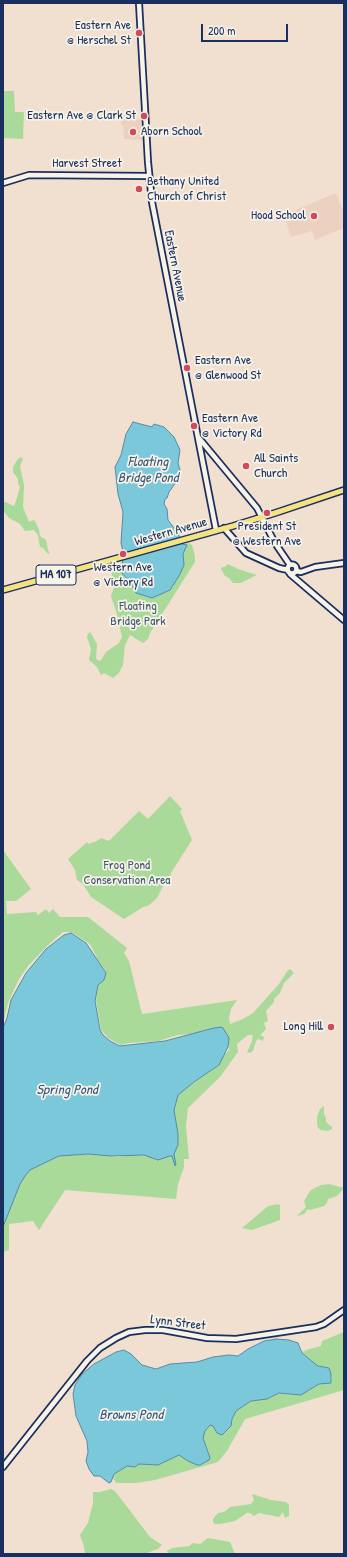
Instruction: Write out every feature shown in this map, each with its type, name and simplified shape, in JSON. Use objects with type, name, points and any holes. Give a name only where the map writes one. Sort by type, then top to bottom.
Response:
[{"type":"main road","name":"Eastern Avenue","points":[[139,3],[149,176],[154,216],[216,530]]},
{"type":"main road","name":"Harvest Street","points":[[3,183],[24,176],[149,176]]},
{"type":"main road","points":[[197,436],[257,508],[275,543],[305,585]]},
{"type":"main road","name":"Western Avenue","points":[[3,590],[262,517],[344,490]]},
{"type":"main road","points":[[224,528],[246,553],[279,568],[294,570],[309,569],[344,563]]},
{"type":"main road","points":[[294,570],[309,569]]},
{"type":"main road","points":[[294,570],[305,585],[344,620]]},
{"type":"main road","name":"Lynn Street","points":[[3,1468],[87,1361],[100,1348],[116,1338],[129,1332],[164,1330],[208,1338],[236,1339],[308,1329],[324,1324],[344,1310]]},
{"type":"shaded area","name":"Aborn School","points":[[121,113],[128,113],[128,119],[141,120],[142,140],[124,139],[123,125],[121,125]]},
{"type":"shaded area","name":"Hood School","points":[[336,193],[344,213],[344,228],[315,240],[312,231],[291,237],[284,215]]},
{"type":"green space","points":[[3,91],[14,91],[15,112],[24,112],[23,139],[3,138]]},
{"type":"green space","points":[[21,457],[23,459],[20,466],[24,485],[23,507],[29,522],[33,520],[35,521],[40,536],[46,540],[50,554],[40,547],[38,535],[34,530],[25,531],[20,524],[9,518],[3,510],[3,501],[14,506],[16,501],[20,487],[18,479],[13,472],[13,467],[17,460]]},
{"type":"green space","name":"Floating Bridge Park","points":[[189,543],[192,545],[195,562],[150,633],[148,639],[143,643],[130,635],[125,645],[123,665],[119,673],[113,678],[104,673],[101,675],[97,667],[89,660],[91,649],[87,637],[90,632],[97,644],[96,659],[99,661],[106,652],[119,643],[122,637],[111,596],[114,587],[111,569],[117,567],[122,561],[124,577],[132,585],[165,593],[171,587],[180,545]]},
{"type":"green space","points":[[228,564],[257,575],[241,583],[233,583],[225,576],[221,569]]},
{"type":"green space","name":"Frog Pond Conservation Area","points":[[170,796],[182,809],[180,811],[192,840],[170,877],[166,880],[157,898],[148,906],[143,907],[124,919],[91,897],[83,884],[77,880],[75,870],[68,859],[87,842],[88,844],[101,838],[109,841],[139,811],[148,819]]},
{"type":"green space","points":[[3,850],[31,889],[16,901],[6,901],[7,914],[36,912],[38,915],[46,909],[49,913],[53,909],[60,917],[88,917],[127,948],[124,953],[129,961],[142,1014],[237,1000],[231,1009],[229,1018],[230,1024],[253,1013],[279,984],[288,970],[290,969],[294,973],[284,983],[280,993],[266,1011],[268,1021],[264,1023],[266,1029],[260,1035],[264,1037],[263,1041],[258,1039],[253,1051],[250,1053],[247,1052],[253,1035],[248,1035],[237,1044],[238,1052],[220,1077],[188,1108],[186,1126],[189,1159],[184,1159],[184,1167],[178,1184],[176,1199],[65,1190],[39,1230],[33,1221],[9,1224],[9,1250],[3,1252],[3,1218],[15,1189],[27,1170],[62,1155],[99,1154],[118,1157],[128,1155],[150,1156],[170,1109],[179,1093],[219,1065],[224,1055],[229,1050],[229,1044],[228,1036],[224,1029],[178,1035],[158,1041],[121,1045],[108,1038],[101,1030],[96,1001],[98,982],[106,974],[105,970],[90,944],[71,932],[63,932],[28,966],[19,979],[8,1003],[3,1024]]},
{"type":"green space","points":[[324,1106],[326,1122],[332,1127],[332,1129],[328,1131],[321,1130],[318,1128],[317,1124],[317,1117],[320,1109]]},
{"type":"green space","points":[[329,1184],[344,1188],[337,1196],[328,1199],[324,1206],[310,1210],[308,1209],[304,1214],[297,1216],[306,1207],[304,1201],[311,1190],[321,1185]]},
{"type":"green space","points":[[280,1205],[280,1220],[252,1230],[242,1228],[268,1206]]},
{"type":"green space","points":[[344,1332],[344,1390],[245,1419],[227,1451],[218,1462],[155,1480],[136,1483],[116,1483],[112,1476],[127,1466],[135,1467],[139,1464],[158,1465],[179,1455],[197,1465],[205,1462],[210,1458],[203,1438],[205,1431],[210,1425],[213,1426],[216,1432],[229,1429],[236,1411],[251,1401],[270,1398],[279,1393],[297,1395],[309,1391],[321,1383],[330,1383],[332,1379],[329,1368],[315,1365],[302,1352],[321,1346],[322,1341]]},
{"type":"green space","points":[[111,1489],[115,1491],[150,1537],[162,1545],[158,1549],[144,1554],[85,1554],[80,1535],[88,1523],[93,1503],[93,1492]]},
{"type":"green space","points":[[252,1494],[271,1500],[286,1502],[289,1505],[289,1516],[285,1518],[283,1512],[279,1517],[259,1513],[254,1516],[247,1513],[235,1521],[220,1524],[215,1524],[213,1522],[213,1519],[218,1513],[224,1512],[230,1507],[251,1504],[254,1500]]},
{"type":"green space","points":[[208,1538],[230,1542],[235,1554],[169,1554],[167,1551],[172,1548],[189,1546],[193,1543],[200,1544]]},
{"type":"water","name":"Floating Bridge Pond","points":[[133,422],[152,427],[154,424],[164,427],[174,437],[180,450],[178,463],[180,470],[179,478],[169,492],[164,504],[167,509],[168,520],[178,533],[182,544],[187,545],[183,554],[184,565],[170,590],[152,598],[136,593],[132,585],[122,573],[123,552],[121,543],[123,512],[118,494],[115,467],[121,455],[126,434]]},
{"type":"water","name":"Spring Pond","points":[[71,933],[86,943],[106,973],[104,980],[98,985],[95,1001],[100,1030],[110,1041],[120,1046],[165,1041],[221,1027],[229,1038],[228,1047],[219,1065],[178,1095],[174,1110],[178,1134],[178,1145],[174,1154],[175,1166],[172,1156],[158,1160],[144,1155],[111,1156],[88,1154],[59,1156],[30,1170],[25,1176],[20,1184],[3,1227],[3,1028],[11,1000],[26,973],[46,949],[64,935]]},
{"type":"water","name":"Browns Pond","points":[[276,1339],[289,1340],[298,1343],[302,1353],[314,1363],[318,1366],[329,1368],[331,1383],[319,1384],[301,1395],[279,1393],[267,1399],[251,1401],[236,1411],[232,1419],[231,1426],[222,1435],[217,1433],[213,1426],[210,1425],[205,1431],[203,1438],[210,1458],[200,1465],[188,1461],[179,1455],[158,1465],[139,1464],[135,1467],[127,1466],[114,1474],[111,1482],[109,1483],[100,1476],[94,1476],[86,1461],[88,1452],[87,1441],[76,1416],[73,1394],[75,1385],[82,1374],[94,1364],[116,1352],[124,1350],[131,1354],[142,1365],[156,1369],[170,1364],[197,1362],[213,1357],[229,1355],[238,1356],[264,1341]]},
{"type":"place","name":"Eastern Ave @ Herschel St","points":[[139,33]]},
{"type":"place","name":"Eastern Ave @ Clark St","points":[[144,116]]},
{"type":"place","name":"Aborn School","points":[[133,132]]},
{"type":"place","name":"Bethany United Church of Christ","points":[[139,189]]},
{"type":"place","name":"Hood School","points":[[314,216]]},
{"type":"place","name":"Eastern Ave @ Glenwood St","points":[[187,368]]},
{"type":"place","name":"Eastern Ave @ Victory Rd","points":[[194,426]]},
{"type":"place","name":"All Saints Church","points":[[246,466]]},
{"type":"place","name":"President St @ Western Ave","points":[[267,513]]},
{"type":"place","name":"Western Ave @ Victory Rd","points":[[123,554]]},
{"type":"place","name":"Long Hill","points":[[331,1027]]}]
